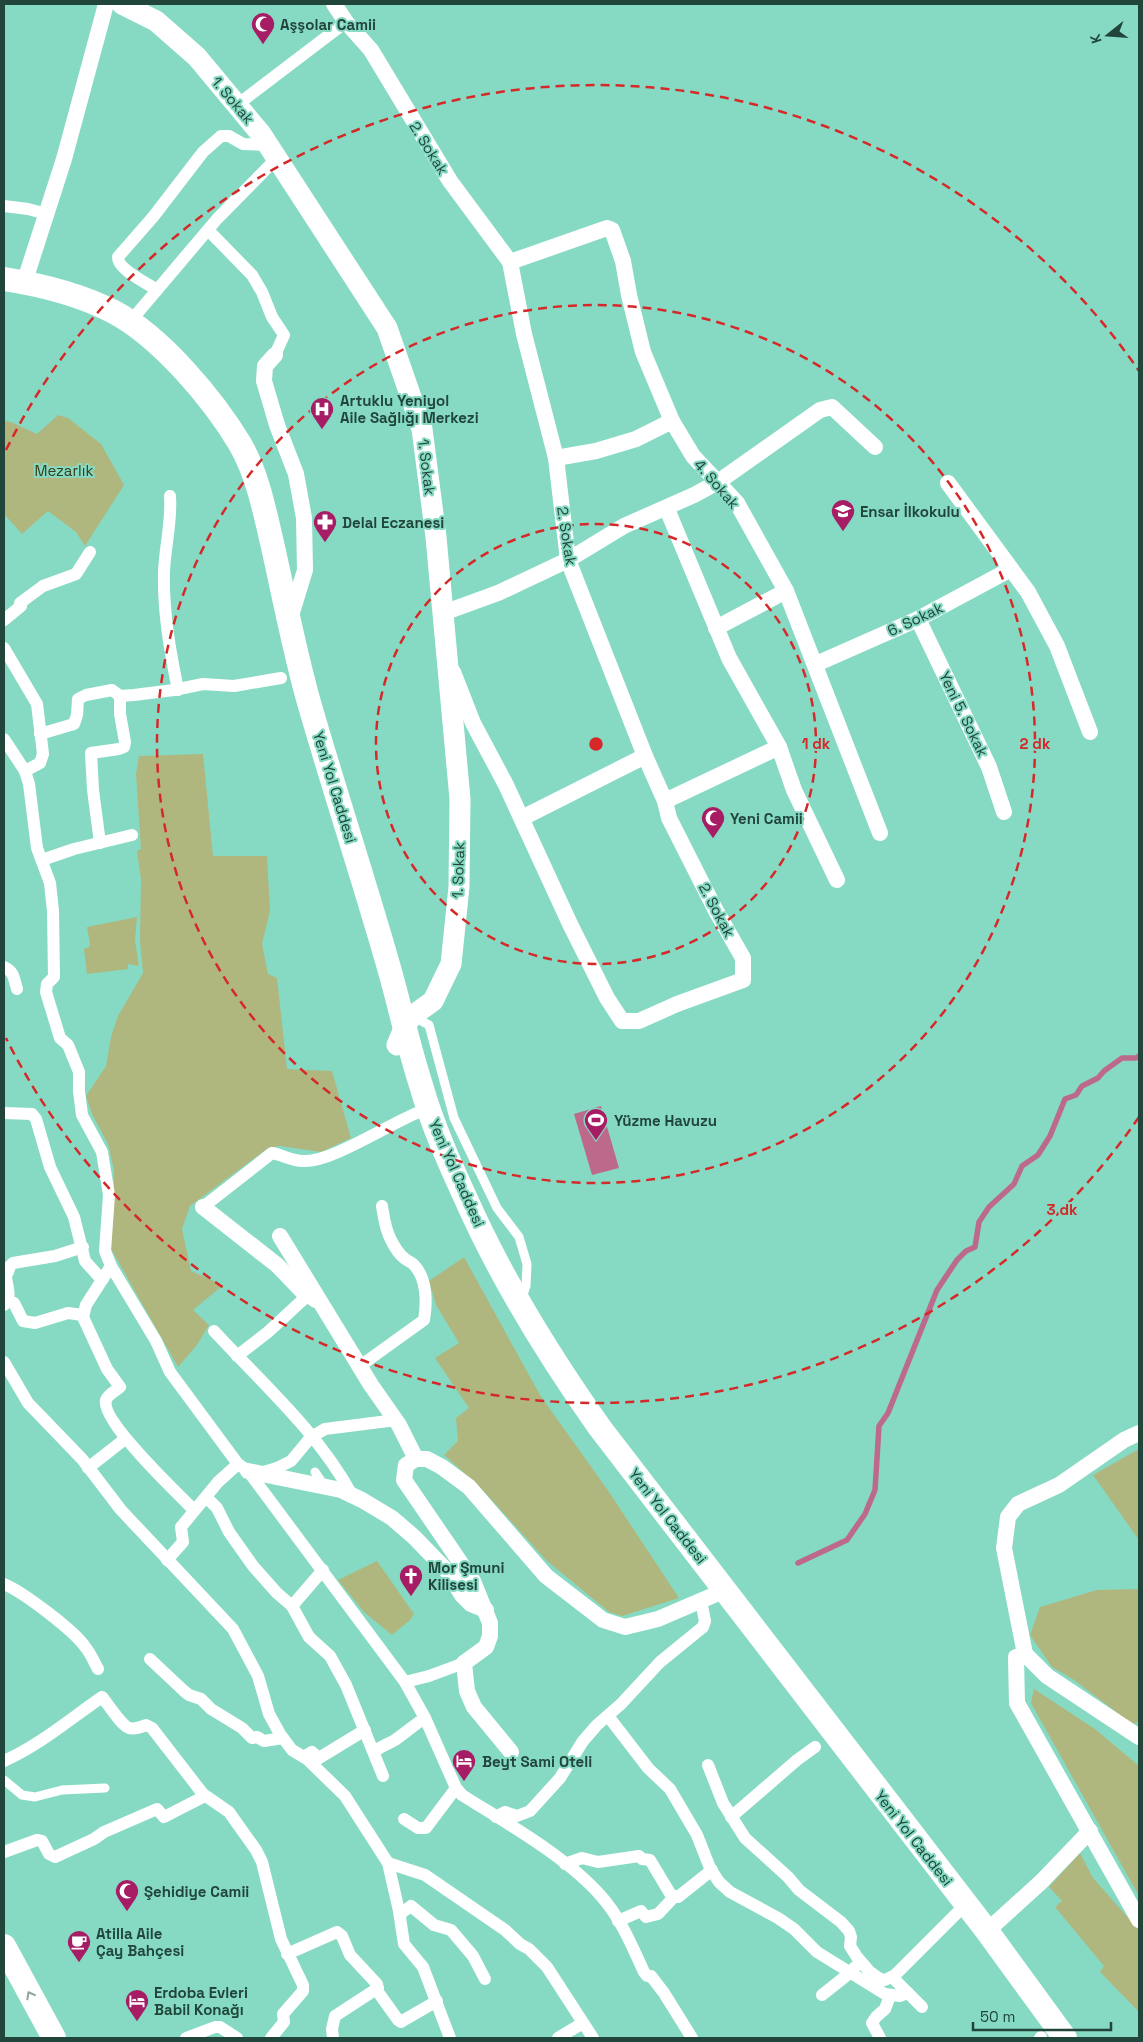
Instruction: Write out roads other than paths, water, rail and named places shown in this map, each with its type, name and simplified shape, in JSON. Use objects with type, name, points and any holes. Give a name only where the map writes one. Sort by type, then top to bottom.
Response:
[{"type":"main road","name":"Yeni Yol Caddesi","points":[[4,279],[66,292],[118,314],[150,338],[192,380],[222,416],[246,455],[264,510],[289,624],[310,705],[421,1086],[466,1201],[520,1303],[556,1363],[600,1428],[987,1931],[1065,2038]]},
{"type":"main road","name":"Yeni Yol Caddesi","points":[[4,290],[31,295],[72,308],[142,347],[160,361],[179,380],[212,422],[231,451],[246,488],[307,732],[405,1029],[417,1113],[451,1192],[506,1298],[595,1440],[655,1520],[707,1598],[957,1913],[1044,2038]]},
{"type":"main road","points":[[4,1946],[54,2038]]},
{"type":"street","points":[[27,274],[64,159],[106,4]]},
{"type":"street","name":"1. Sokak","points":[[122,4],[156,21],[197,57],[237,105],[272,152],[387,328],[422,428],[436,537],[460,799],[459,887],[451,964],[433,1001],[405,1029]]},
{"type":"street","name":"2. Sokak","points":[[334,4],[346,22],[371,50],[450,181],[510,262],[524,334],[556,458],[568,560],[674,826],[743,958],[743,980],[677,1004],[639,1021],[622,1021],[607,998],[522,818]]},
{"type":"street","points":[[237,105],[346,22]]},
{"type":"street","points":[[135,316],[253,180],[272,152],[243,144],[229,136],[220,136],[202,152],[153,217],[118,256],[117,260],[120,266],[157,290]]},
{"type":"street","points":[[4,206],[28,209],[46,214]]},
{"type":"street","name":"4. Sokak","points":[[510,262],[607,228],[612,230],[623,261],[643,352],[672,421],[693,456],[737,503],[786,591],[880,832]]},
{"type":"street","points":[[208,230],[252,275],[262,292],[272,317],[284,335],[275,355],[265,366],[264,380],[277,425],[296,474],[304,518],[305,570],[289,624]]},
{"type":"street","points":[[443,613],[498,592],[568,560],[624,526],[667,509],[718,482],[820,410],[832,407],[875,448]]},
{"type":"street","points":[[556,458],[596,451],[636,439],[672,421]]},
{"type":"street","points":[[948,483],[1028,592],[1057,646],[1090,732]]},
{"type":"street","points":[[170,496],[171,510],[165,552],[165,607],[167,632],[178,690]]},
{"type":"street","points":[[667,509],[729,658],[778,747],[794,790],[837,880]]},
{"type":"street","points":[[4,620],[21,606],[20,603],[43,586],[76,574],[90,552]]},
{"type":"street","name":"6. Sokak","points":[[816,664],[918,619],[1011,569]]},
{"type":"street","points":[[716,628],[786,591]]},
{"type":"street","name":"Yeni 5. Sokak","points":[[918,619],[989,767],[1004,812]]},
{"type":"street","points":[[4,648],[37,704],[42,754],[40,763],[25,772]]},
{"type":"street","points":[[447,659],[473,723],[522,818],[645,756]]},
{"type":"street","points":[[40,734],[74,724],[77,715],[78,699],[86,696],[112,690],[120,696],[178,690],[203,684],[234,686],[281,678]]},
{"type":"street","points":[[100,843],[93,790],[91,753],[124,747],[120,696]]},
{"type":"street","points":[[4,739],[25,772],[29,784],[37,848],[50,883],[53,911],[54,977],[47,984],[46,992],[60,1038],[68,1045],[79,1072],[78,1091],[82,1116],[102,1152],[109,1195],[105,1251],[111,1266],[156,1341],[170,1372],[248,1470],[405,1682],[425,1718],[456,1788],[462,1795],[565,1864],[602,1897],[618,1920],[644,1972],[647,1976],[651,1976],[664,1993],[692,2038]]},
{"type":"street","points":[[665,801],[778,747]]},
{"type":"street","points":[[42,860],[74,849],[132,835]]},
{"type":"street","points":[[4,967],[13,973],[17,989]]},
{"type":"street","points":[[4,1113],[32,1114],[36,1119],[50,1166],[74,1217],[86,1261],[102,1280]]},
{"type":"street","points":[[315,1299],[302,1291],[277,1265],[203,1207],[272,1153],[299,1161],[317,1159],[336,1153],[417,1113]]},
{"type":"street","points":[[360,1366],[424,1320],[425,1290],[422,1278],[414,1264],[405,1259],[391,1240],[384,1224],[382,1206]]},
{"type":"street","points":[[280,1236],[315,1299],[396,1420],[416,1458]]},
{"type":"street","points":[[83,1246],[55,1256],[13,1263],[6,1275],[10,1295],[6,1303],[14,1303],[23,1321],[31,1324],[68,1313],[83,1315]]},
{"type":"street","points":[[111,1266],[86,1305],[83,1315],[108,1369],[120,1387],[110,1395],[106,1405],[110,1416],[125,1439],[194,1510]]},
{"type":"street","points":[[237,1356],[315,1299]]},
{"type":"street","points":[[214,1332],[293,1414],[340,1473],[352,1495]]},
{"type":"street","points":[[4,1362],[28,1403],[88,1468],[121,1510],[166,1560],[233,1629],[258,1676],[269,1714],[283,1738],[292,1750],[305,1758],[344,1796],[388,1863],[400,1914],[404,1944],[423,1967],[450,2038]]},
{"type":"street","points":[[166,1560],[183,1542],[181,1527],[194,1510],[207,1498],[218,1482],[248,1470],[277,1468],[291,1461],[311,1437],[325,1428],[396,1420]]},
{"type":"street","points":[[1139,1434],[1124,1440],[1059,1486],[1018,1504],[1008,1518],[1004,1548],[1024,1654],[1047,1676],[1139,1737]]},
{"type":"street","points":[[88,1468],[125,1439]]},
{"type":"street","points":[[405,1682],[464,1663],[486,1647],[490,1636],[490,1623],[486,1610],[473,1581],[404,1480],[406,1465],[416,1458],[427,1459],[442,1467],[470,1487],[546,1576],[603,1620],[625,1626],[658,1619],[707,1598],[703,1627],[660,1662],[597,1725],[583,1741],[560,1778],[530,1810],[517,1816],[505,1812],[496,1817]]},
{"type":"street","points":[[248,1470],[342,1490],[392,1518],[414,1537],[443,1567],[462,1595],[471,1604],[486,1610]]},
{"type":"street","points":[[207,1498],[217,1508],[229,1532],[253,1566],[277,1593],[292,1606],[309,1637],[330,1656],[346,1685],[383,1776]]},
{"type":"street","points":[[292,1606],[323,1570]]},
{"type":"street","points":[[4,1584],[25,1596],[68,1630],[86,1647],[98,1668]]},
{"type":"street","points":[[1024,1654],[1016,1657],[1017,1703],[1139,1920]]},
{"type":"street","points":[[150,1660],[189,1695],[201,1699],[211,1709],[242,1728],[252,1738],[257,1737],[264,1741],[283,1738]]},
{"type":"street","points":[[464,1663],[467,1691],[474,1707],[511,1752]]},
{"type":"street","points":[[4,1761],[68,1723],[83,1709],[102,1696],[124,1725],[135,1729],[146,1725],[152,1728],[205,1796],[229,1812],[256,1850],[262,1862],[281,1940],[303,1985],[303,1991],[282,2014],[284,2022],[271,2038]]},
{"type":"street","points":[[608,1716],[648,1768],[670,1788],[697,1835],[719,1882],[730,1892],[778,1918],[794,1929],[817,1952],[890,1996],[900,1996],[908,1993]]},
{"type":"street","points":[[374,1752],[383,1744],[394,1740],[425,1718]]},
{"type":"street","points":[[305,1758],[309,1752],[319,1758],[365,1730]]},
{"type":"street","points":[[731,1817],[797,1760],[815,1747]]},
{"type":"street","points":[[708,1765],[723,1803],[745,1838],[799,1890],[841,1922],[849,1932],[851,1937],[850,1946],[857,1957],[869,1971],[880,1979],[885,1980],[892,1977],[957,1913]]},
{"type":"street","points":[[404,1819],[418,1828],[426,1828],[456,1788]]},
{"type":"street","points":[[4,1852],[37,1840],[42,1841],[49,1854],[56,1857],[137,1816],[157,1809],[164,1817],[205,1796]]},
{"type":"street","points":[[987,1931],[1041,1882],[1090,1831]]},
{"type":"street","points":[[565,1864],[582,1858],[598,1862],[640,1856],[642,1859],[650,1860],[666,1888],[675,1896]]},
{"type":"street","points":[[388,1863],[425,1875],[505,1930],[529,1950],[547,1967],[593,2038]]},
{"type":"street","points":[[618,1920],[641,1911],[646,1917],[658,1914],[675,1896],[683,1894],[712,1870]]},
{"type":"street","points":[[400,1914],[411,1906],[434,1925],[451,1930],[473,1956],[486,1979]]},
{"type":"street","points":[[287,1954],[337,1932],[342,1936],[350,1955],[367,1972],[378,1988],[378,1992],[401,2022],[437,2001]]},
{"type":"street","points":[[822,1995],[852,1972],[857,1957]]},
{"type":"street","points":[[892,1977],[922,2007]]},
{"type":"street","points":[[333,2038],[332,2030],[335,2016],[378,1988]]},
{"type":"street","points":[[880,2038],[872,2023],[885,2009],[890,1996]]},
{"type":"street","points":[[558,2038],[583,2023]]},
{"type":"street","points":[[186,2038],[215,2027],[220,2027],[238,2038]]},
{"type":"lane","points":[[316,1472],[325,1487]]},
{"type":"lane","points":[[4,1780],[22,1795],[36,1797],[62,1790],[105,1788]]},
{"type":"waterway","points":[[798,1563],[847,1540],[865,1514],[875,1490],[879,1426],[888,1413],[937,1290],[957,1260],[966,1251],[975,1247],[979,1222],[989,1207],[1014,1184],[1022,1166],[1038,1155],[1050,1136],[1065,1099],[1076,1095],[1082,1086],[1098,1078],[1104,1071],[1122,1058],[1136,1058],[1139,1056]]},
{"type":"place","name":"Aşşolar Camii","points":[[263,45]]},
{"type":"place","name":"Artuklu Yeniyol Aile Sağlığı Merkezi","points":[[322,430]]},
{"type":"place","name":"Ensar İlkokulu","points":[[843,532]]},
{"type":"place","name":"Delal Eczanesi","points":[[325,543]]},
{"type":"place","name":"Yeni Camii","points":[[713,839]]},
{"type":"place","name":"Yüzme Havuzu","points":[[596,1141]]},
{"type":"place","name":"Mor Şmuni Kilisesi","points":[[411,1597]]},
{"type":"place","name":"Beyt Sami Oteli","points":[[464,1782]]},
{"type":"place","name":"Şehidiye Camii","points":[[127,1912]]},
{"type":"place","name":"Atilla Aile Çay Bahçesi","points":[[79,1963]]},
{"type":"place","name":"Erdoba Evleri Babil Konağı","points":[[137,2022]]},
{"type":"park label","name":"Mezarlık","points":[[64,470]]}]
